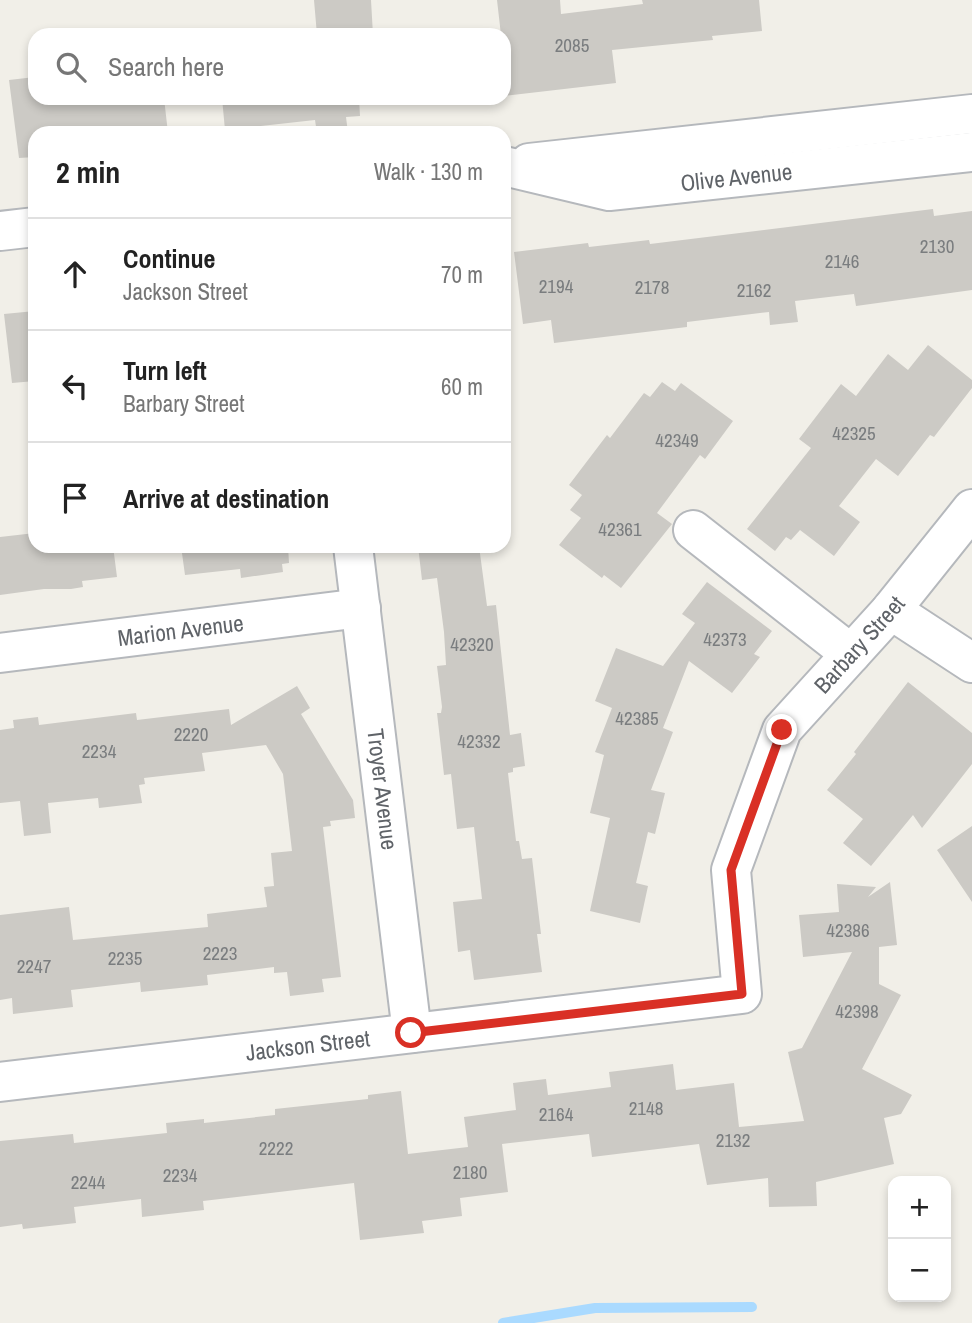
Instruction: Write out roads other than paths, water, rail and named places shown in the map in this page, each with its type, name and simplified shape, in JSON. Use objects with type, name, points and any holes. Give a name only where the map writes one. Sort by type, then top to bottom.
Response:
[{"type":"street","name":"Olive Avenue","points":[[511,165],[972,114]]},
{"type":"street","name":"Olive Avenue","points":[[511,168],[609,191],[972,152]]},
{"type":"street","points":[[0,231],[28,228]]},
{"type":"street","name":"Barbary Street","points":[[742,994],[731,870],[782,730],[891,610],[972,509]]},
{"type":"street","points":[[693,530],[851,654]]},
{"type":"street","name":"Troyer Avenue","points":[[354,553],[411,1033]]},
{"type":"street","name":"Marion Avenue","points":[[0,653],[361,608]]},
{"type":"street","points":[[891,610],[972,663]]},
{"type":"street","name":"Jackson Street","points":[[0,1082],[742,994]]},
{"type":"waterway","points":[[503,1323],[595,1308],[752,1307]]}]
